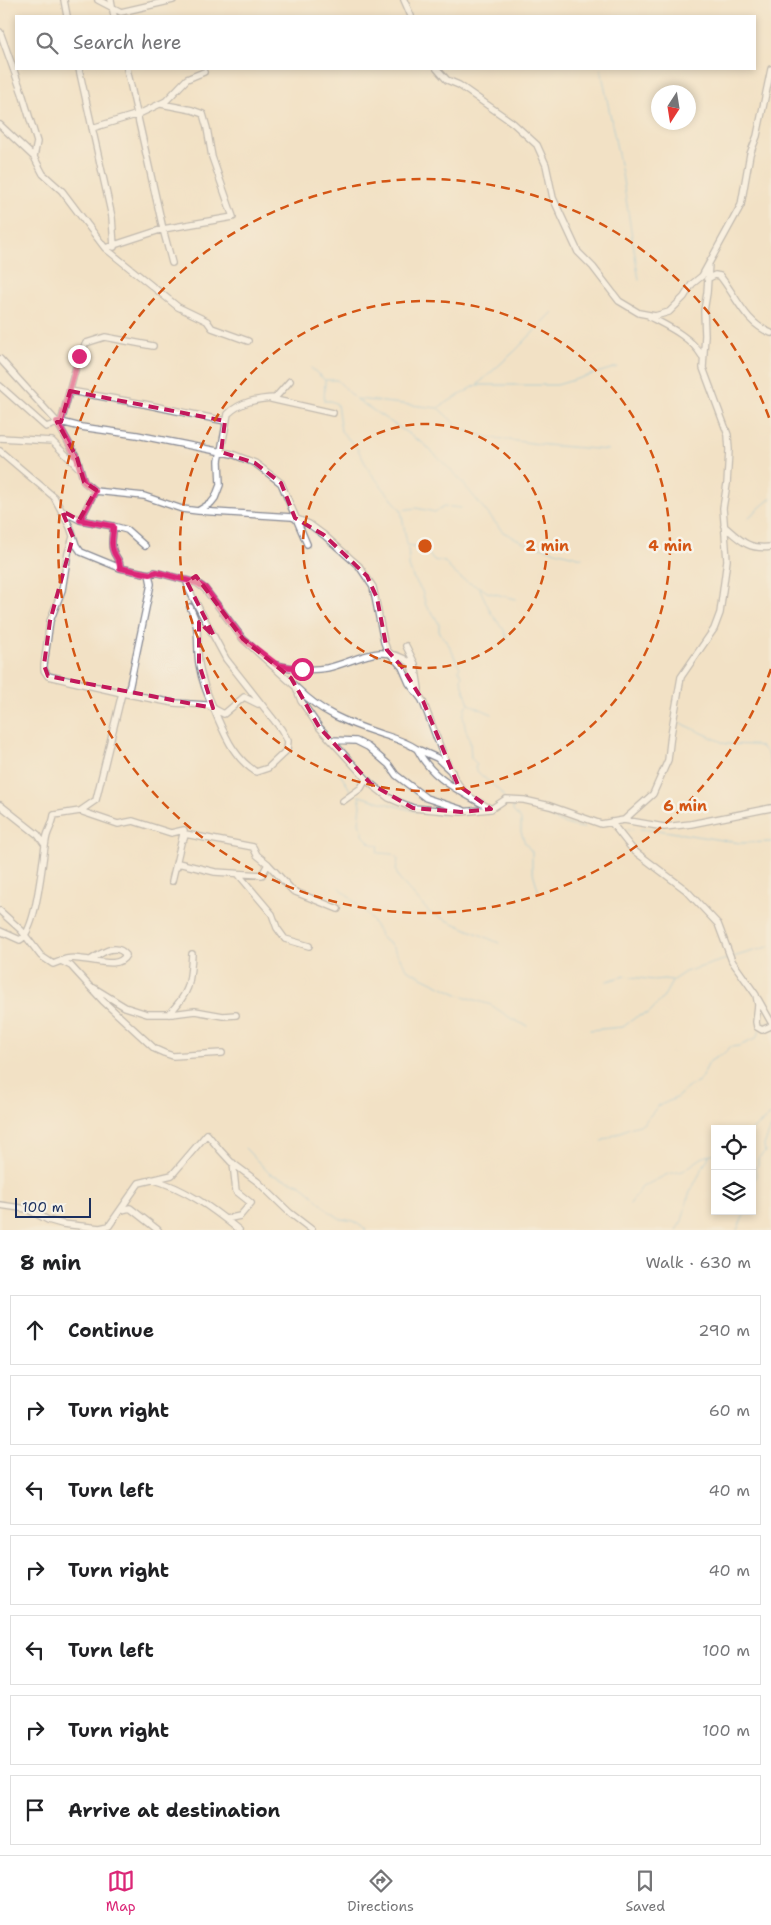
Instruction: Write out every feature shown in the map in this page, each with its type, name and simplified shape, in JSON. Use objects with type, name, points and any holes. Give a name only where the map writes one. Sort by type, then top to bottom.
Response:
[{"type":"street","points":[[64,0],[67,15]]},
{"type":"street","points":[[98,0],[121,12],[173,0]]},
{"type":"street","points":[[111,0],[114,15]]},
{"type":"street","points":[[404,0],[411,15]]},
{"type":"street","points":[[0,32],[37,142],[34,157]]},
{"type":"street","points":[[438,70],[447,80],[459,85],[514,123],[537,145],[546,165],[553,198],[578,252],[593,267],[619,301],[639,313],[655,316],[668,312],[684,296],[692,284],[702,276],[741,205],[750,154],[758,136],[771,69]]},
{"type":"street","points":[[79,70],[112,217],[114,247]]},
{"type":"street","points":[[127,70],[172,263]]},
{"type":"street","points":[[92,128],[138,115],[166,102],[187,79],[204,72]]},
{"type":"street","points":[[105,248],[114,247],[163,229],[232,217],[212,157],[203,114],[161,104]]},
{"type":"street","points":[[0,125],[34,157],[43,174],[62,191],[105,248],[178,307],[207,320],[212,328],[248,341]]},
{"type":"street","points":[[703,368],[704,311],[709,264]]},
{"type":"street","points":[[707,279],[715,275],[720,276],[748,317],[761,329],[771,333]]},
{"type":"street","points":[[624,820],[653,794],[668,760],[681,677],[714,630],[720,613],[727,560],[723,508],[727,484],[728,436],[703,368],[702,355],[697,347],[675,331],[647,315]]},
{"type":"street","points":[[59,422],[70,391],[79,356],[86,343],[105,337],[152,346]]},
{"type":"street","points":[[0,359],[59,422],[77,458],[85,484],[95,491],[144,496],[198,511],[295,518],[309,524],[324,536],[358,566],[374,587],[384,642],[390,653],[402,666],[409,682],[423,701]]},
{"type":"street","points":[[198,511],[211,503],[215,498],[221,479],[219,468],[225,421],[228,414],[240,405],[278,396],[282,388],[290,381]]},
{"type":"street","points":[[0,386],[46,427],[59,422],[221,452],[255,463],[281,483],[307,544]]},
{"type":"street","points":[[70,391],[225,421]]},
{"type":"street","points":[[267,398],[333,413]]},
{"type":"street","points":[[0,438],[52,441],[81,470]]},
{"type":"street","points":[[0,451],[51,494],[62,511],[77,548],[84,555],[120,568],[150,574],[156,572],[187,582],[197,583],[205,588],[243,639],[310,702],[332,716],[368,730],[400,739],[437,758],[452,772]]},
{"type":"street","points":[[80,520],[95,491]]},
{"type":"street","points":[[62,511],[80,520],[113,526],[132,533],[145,546]]},
{"type":"street","points":[[113,526],[112,545],[114,553],[120,561],[120,568]]},
{"type":"street","points":[[724,526],[742,543],[753,547],[771,547]]},
{"type":"street","points":[[73,538],[68,553],[62,590],[50,621],[44,670],[50,678],[174,703],[207,705],[224,714],[244,697],[260,705]]},
{"type":"street","points":[[0,931],[17,940],[23,938],[31,926],[45,845],[54,815],[80,811],[96,800],[125,694],[151,584],[150,574]]},
{"type":"street","points":[[187,582],[189,590],[214,636],[226,659],[260,705],[281,729],[288,741],[288,750],[268,768],[256,772],[248,767],[234,750],[222,730],[208,699],[201,675],[198,655],[199,635],[195,616],[190,607],[214,636]]},
{"type":"street","points":[[243,639],[291,678],[301,701],[319,728],[366,779],[390,798],[412,808],[470,812],[491,809],[506,799],[524,800],[550,806],[601,824],[624,820],[664,827],[691,824],[771,808]]},
{"type":"street","points":[[406,646],[415,664],[420,694]]},
{"type":"street","points":[[277,665],[302,669],[327,668],[363,655],[386,652],[411,663],[415,684],[452,772],[458,785],[466,795]]},
{"type":"street","points":[[331,740],[356,741],[368,747],[389,765],[396,775],[426,798],[470,812]]},
{"type":"street","points":[[417,748],[423,761],[433,773],[491,809]]},
{"type":"street","points":[[343,802],[360,788],[366,779]]},
{"type":"street","points":[[0,805],[38,835],[45,845]]},
{"type":"street","points":[[80,811],[118,824],[126,824],[130,821],[172,833],[184,830],[172,881],[185,834],[253,847],[257,855],[293,891],[338,908]]},
{"type":"street","points":[[611,822],[633,850],[686,890],[718,924],[732,961],[771,1022]]},
{"type":"street","points":[[178,863],[239,875],[262,875],[268,864]]},
{"type":"street","points":[[239,875],[272,914],[277,928],[285,938],[309,946]]},
{"type":"street","points":[[0,911],[23,938],[53,964],[67,958],[92,959],[112,964],[124,959],[126,955],[122,951],[112,949],[92,959]]},
{"type":"street","points":[[168,1014],[188,990],[192,954]]},
{"type":"street","points":[[61,961],[74,968],[103,1001],[155,1049],[173,1056],[222,1053]]},
{"type":"street","points":[[90,985],[134,1011],[147,1014],[195,1011],[224,1016],[236,1015]]},
{"type":"street","points":[[756,997],[757,1027],[762,1030],[771,1026]]},
{"type":"street","points":[[0,1205],[27,1209],[48,1220],[62,1224],[100,1228],[109,1226],[122,1210],[138,1183],[172,1175],[207,1134],[233,1163],[258,1182],[312,1230]]},
{"type":"street","points":[[226,1219],[240,1216],[251,1203],[236,1191],[233,1163]]},
{"type":"street","points":[[149,1179],[190,1194],[239,1230]]},
{"type":"street","points":[[122,1210],[130,1208],[158,1230]]},
{"type":"highlighted area","points":[[70,391],[225,421],[221,452],[255,463],[281,483],[295,518],[324,535],[367,576],[377,598],[387,650],[402,667],[423,701],[458,785],[491,809],[461,812],[413,808],[371,784],[319,727],[291,678],[243,639],[196,576],[187,582],[214,636],[199,622],[199,664],[213,708],[48,676],[44,665],[50,621],[73,537],[62,511],[79,520],[96,490],[84,482],[77,458],[57,422],[61,422]]},
{"type":"waterway","points":[[601,70],[622,174],[639,280]]},
{"type":"waterway","points":[[478,384],[515,351],[553,312]]},
{"type":"waterway","points":[[439,407],[477,385],[557,385],[617,367]]},
{"type":"waterway","points":[[311,368],[325,380],[337,380],[356,399],[424,444],[457,476],[503,532],[525,543],[582,558]]},
{"type":"waterway","points":[[325,381],[324,401],[331,401],[337,404],[341,431],[357,448],[370,472],[401,510],[416,508],[435,512],[444,506],[461,508]]},
{"type":"waterway","points":[[357,399],[438,408],[461,429],[487,437],[546,445],[608,450]]},
{"type":"waterway","points":[[749,517],[771,498]]},
{"type":"waterway","points":[[401,510],[409,566],[413,577],[422,591],[426,606],[439,624],[439,633],[449,645],[460,667],[458,670],[462,675],[461,680],[469,704],[492,714]]},
{"type":"waterway","points":[[408,545],[426,550],[433,560],[445,562],[460,577],[479,587],[491,613],[504,630],[507,640]]},
{"type":"waterway","points":[[480,587],[487,592],[516,599]]},
{"type":"waterway","points":[[469,704],[464,708],[463,715],[470,742],[471,758],[477,764],[475,768],[478,772],[498,789],[504,797]]},
{"type":"waterway","points":[[681,723],[726,744],[756,745],[761,747],[767,753],[771,766]]},
{"type":"waterway","points":[[340,774],[351,791]]},
{"type":"waterway","points":[[359,796],[361,805],[359,823],[363,835],[370,843],[379,846],[377,852],[393,854],[398,859],[396,871],[399,879],[430,913],[499,943]]},
{"type":"waterway","points":[[359,796],[419,812],[443,815]]},
{"type":"waterway","points":[[512,802],[526,805],[572,826],[584,828]]},
{"type":"waterway","points":[[513,803],[513,811],[521,820],[521,832],[525,843],[532,852],[532,869],[539,893]]},
{"type":"waterway","points":[[621,830],[652,829],[740,843],[771,842]]},
{"type":"waterway","points":[[339,887],[369,916],[383,939],[391,945],[408,970],[457,994],[491,1005],[512,1019],[527,1026]]},
{"type":"waterway","points":[[733,957],[771,946]]},
{"type":"waterway","points":[[590,1030],[623,1027],[636,1017],[649,1013],[663,998],[673,980],[685,972],[730,958]]},
{"type":"waterway","points":[[607,981],[625,976],[653,980],[672,980]]},
{"type":"waterway","points":[[762,1027],[767,1020]]},
{"type":"waterway","points":[[602,1141],[629,1128],[643,1124],[658,1106],[676,1098],[690,1086],[699,1082],[710,1061],[723,1054],[730,1047],[739,1046],[753,1040],[757,1037],[760,1030]]},
{"type":"waterway","points":[[756,1127],[771,1115]]},
{"type":"waterway","points":[[755,1170],[758,1165],[758,1158],[765,1152],[764,1145],[771,1128]]},
{"type":"waterway","points":[[245,1148],[270,1174],[300,1184],[330,1212],[341,1219],[354,1221],[366,1230]]},
{"type":"waterway","points":[[676,1230],[682,1221],[689,1194],[710,1154]]},
{"type":"waterway","points":[[630,1204],[642,1187],[668,1174],[683,1171],[703,1157],[711,1154]]},
{"type":"waterway","points":[[737,1230],[744,1215]]},
{"type":"route","points":[[79,356],[61,422],[57,422],[77,458],[85,484],[95,491],[80,520],[113,526],[112,545],[114,553],[120,561],[120,568],[150,574],[156,572],[187,582],[197,583],[205,588],[214,598],[243,639],[277,665],[302,669]]}]
